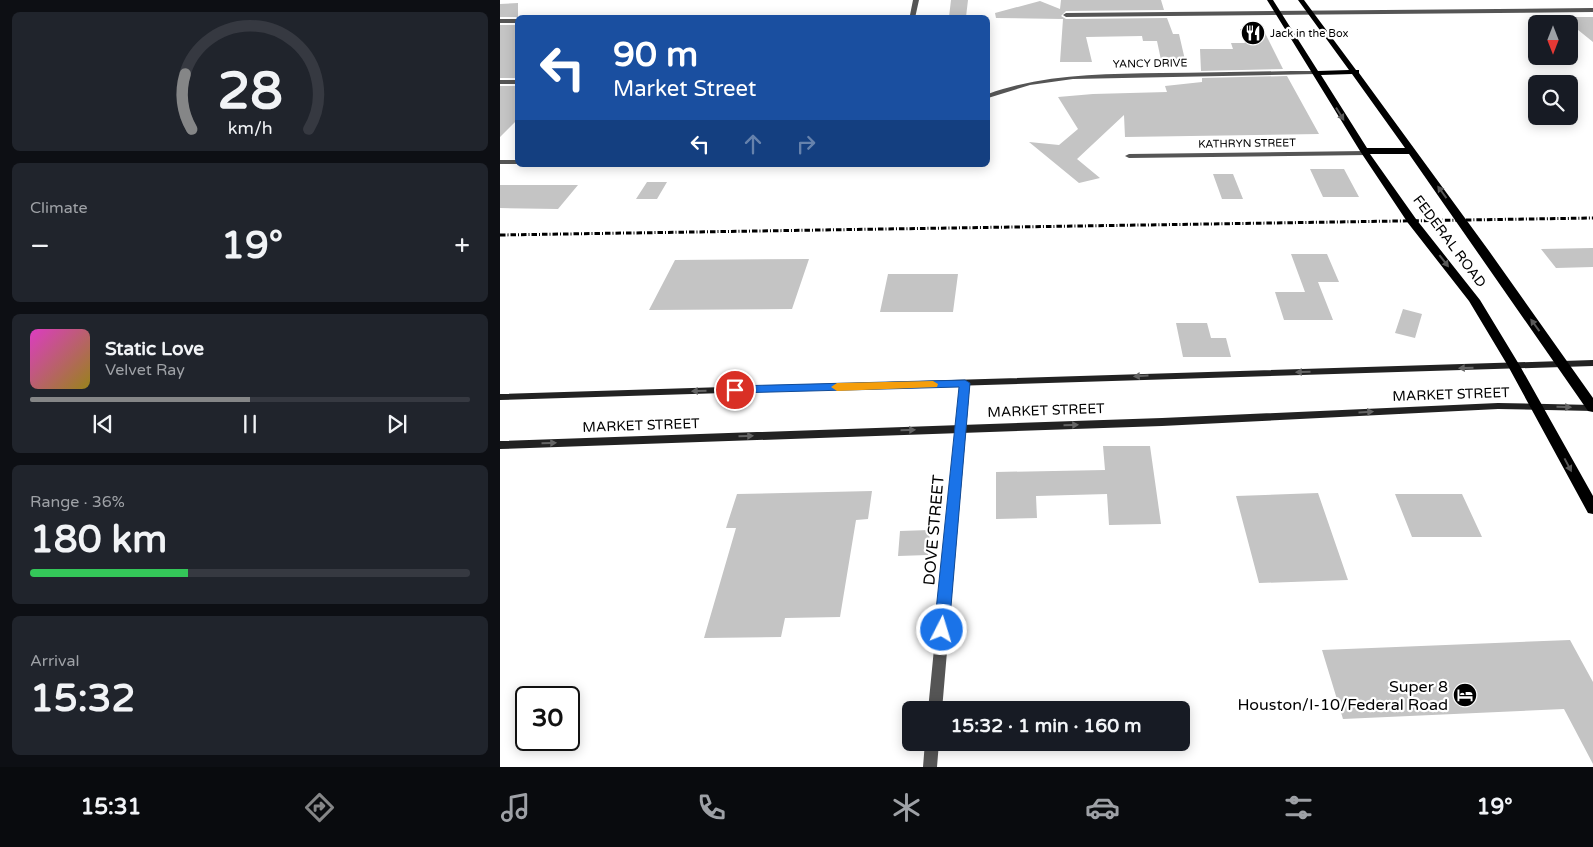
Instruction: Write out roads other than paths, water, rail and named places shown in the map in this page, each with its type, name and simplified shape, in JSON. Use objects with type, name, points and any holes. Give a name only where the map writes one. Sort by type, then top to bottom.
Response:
[{"type":"main road","name":"FEDERAL ROAD","points":[[1270,0],[1280,13],[1314,73],[1364,152],[1412,221],[1474,300],[1514,366],[1593,509]]},
{"type":"main road","name":"FEDERAL ROAD","points":[[1301,0],[1412,150],[1564,364],[1593,408]]},
{"type":"main road","points":[[1314,73],[1356,72]]},
{"type":"main road","points":[[1364,152],[1412,150]]},
{"type":"main road","name":"MARKET STREET","points":[[500,397],[1593,363]]},
{"type":"main road","name":"MARKET STREET","points":[[500,445],[1162,422],[1498,406],[1593,408]]},
{"type":"street","points":[[912,15],[916,0]]},
{"type":"street","points":[[1066,15],[1593,10]]},
{"type":"street","points":[[500,21],[515,21]]},
{"type":"street","name":"YANCY DRIVE","points":[[990,95],[1041,81],[1091,75],[1314,73]]},
{"type":"street","points":[[500,82],[515,82]]},
{"type":"street","name":"KATHRYN STREET","points":[[1129,156],[1364,152]]},
{"type":"street","points":[[500,162],[515,162]]},
{"type":"street","name":"DOVE STREET","points":[[936,701],[965,383]]},
{"type":"street","points":[[930,767],[931,751]]},
{"type":"railway","points":[[500,235],[1593,218]]},
{"type":"place","name":"Jack in the Box","points":[[1253,33]]},
{"type":"place","name":"Super 8 Houston/I-10/Federal Road","points":[[1465,695]]}]
